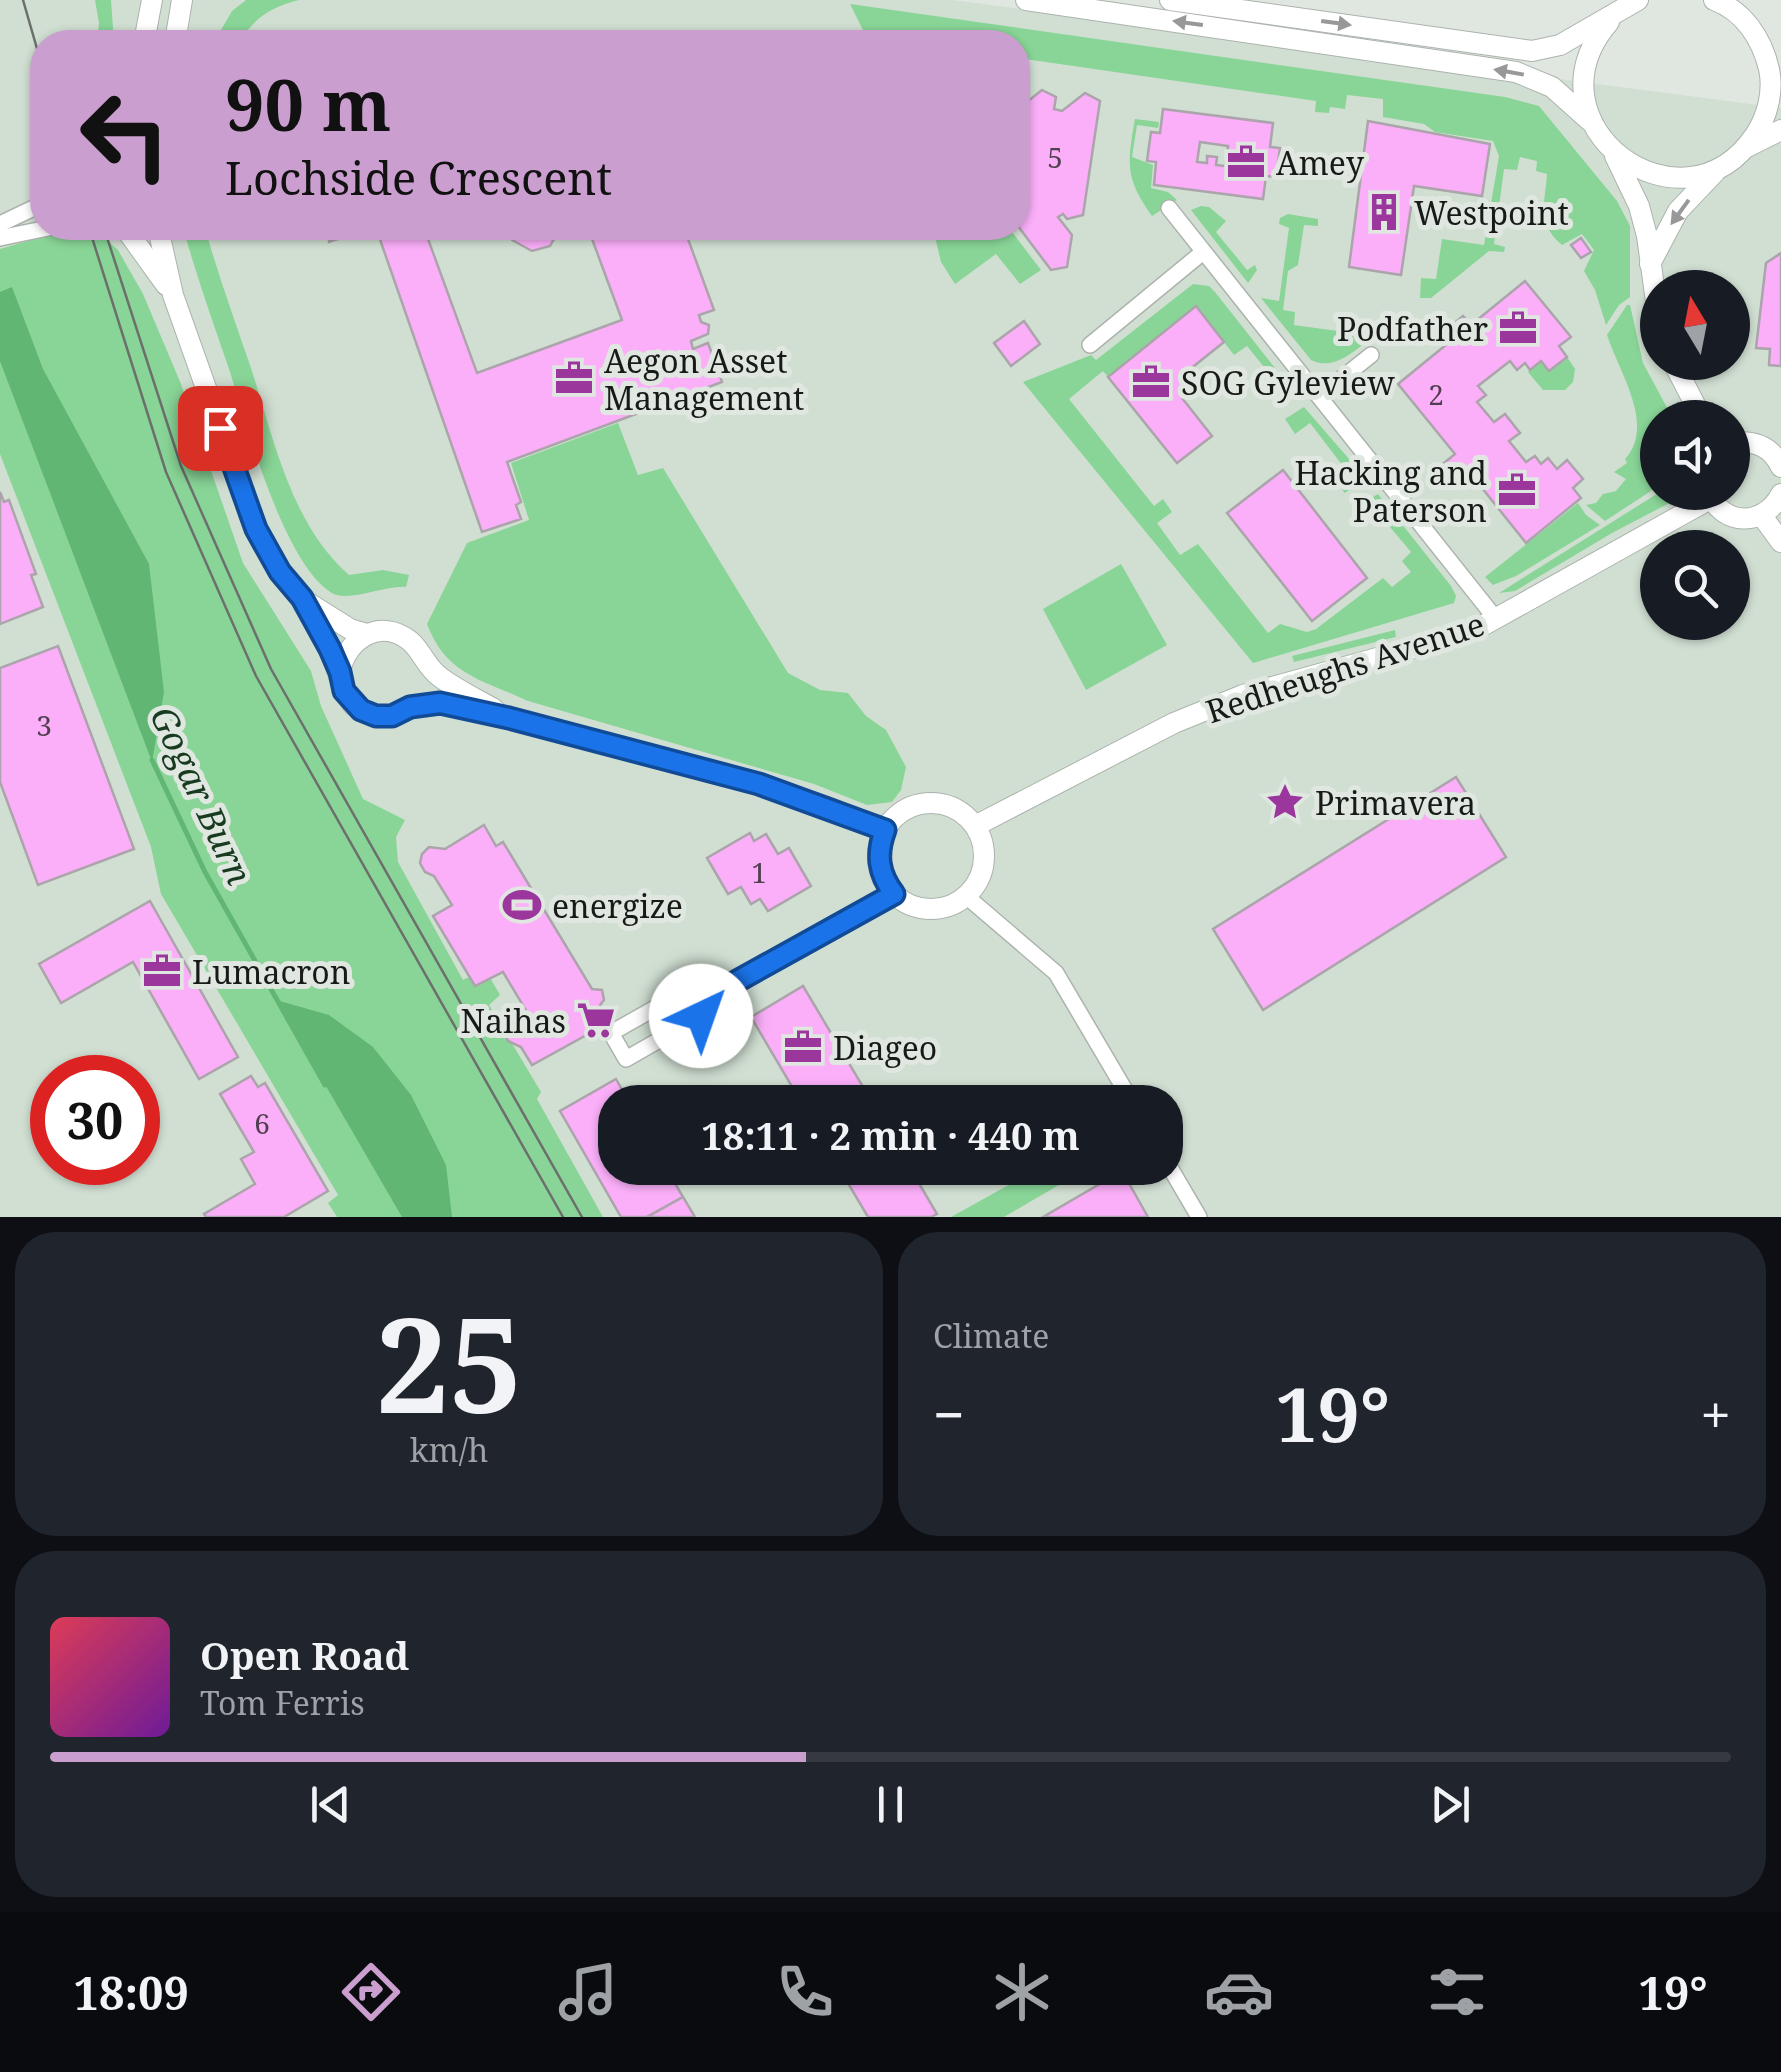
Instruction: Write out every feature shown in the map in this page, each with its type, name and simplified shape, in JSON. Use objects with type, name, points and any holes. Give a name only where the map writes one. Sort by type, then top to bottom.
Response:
[{"type":"street","points":[[146,30],[148,0]]},
{"type":"street","points":[[177,30],[182,0]]},
{"type":"street","points":[[1026,0],[1516,72],[1552,87],[1590,120]]},
{"type":"street","points":[[1170,0],[1532,51],[1560,45],[1637,0]]},
{"type":"street","points":[[1714,0],[1746,22]]},
{"type":"street","points":[[1734,0],[1764,51],[1770,76],[1769,101],[1761,125],[1747,147]]},
{"type":"street","points":[[1616,13],[1597,36],[1586,63],[1584,92],[1590,120],[1600,139],[1638,170],[1665,178],[1694,177],[1720,168]]},
{"type":"street","points":[[1764,51],[1781,65]]},
{"type":"street","points":[[1650,264],[1678,211],[1720,168],[1747,147],[1781,130]]},
{"type":"street","points":[[1614,154],[1638,206],[1651,270]]},
{"type":"street","points":[[1169,208],[1496,619]]},
{"type":"street","points":[[0,224],[30,210]]},
{"type":"street","points":[[0,238],[30,232]]},
{"type":"street","points":[[131,240],[173,294]]},
{"type":"street","points":[[161,240],[173,294],[256,529],[280,572],[302,598],[354,705],[366,713],[392,716],[410,707],[440,703],[509,718],[759,784],[885,830]]},
{"type":"street","points":[[1090,344],[1203,252]]},
{"type":"street","points":[[1321,395],[1372,354]]},
{"type":"street","points":[[1750,444],[1759,444],[1780,462]]},
{"type":"street","points":[[1722,510],[1727,516],[1750,520],[1772,508],[1781,494]]},
{"type":"street","name":"Redheughs Avenue","points":[[975,826],[1174,722],[1226,702],[1457,636],[1496,619],[1685,510]]},
{"type":"street","points":[[1762,516],[1781,542]]},
{"type":"street","points":[[302,598],[328,617],[367,634]]},
{"type":"street","points":[[340,672],[350,646],[367,634],[398,634],[414,644],[438,676],[509,718]]},
{"type":"street","points":[[410,707],[424,686],[424,661]]},
{"type":"street","points":[[928,804],[954,809],[975,826],[981,838],[984,863],[974,886],[955,904],[929,909],[916,907],[894,894],[880,870],[878,856],[885,830],[903,811],[928,804]]},
{"type":"street","points":[[703,1000],[701,1016],[626,1059],[611,1032],[680,994],[703,1000],[894,894]]},
{"type":"street","points":[[966,896],[1056,973],[1122,1085]]},
{"type":"street","points":[[1180,1185],[1199,1217]]},
{"type":"shaded area","points":[[0,0],[953,0],[1781,108],[1781,1217],[0,1217]]},
{"type":"shaded area","points":[[95,0],[111,0],[113,30],[98,30]]},
{"type":"shaded area","points":[[246,0],[299,0],[279,6],[248,30],[221,30],[232,11]]},
{"type":"shaded area","points":[[850,4],[1505,97],[1539,106],[1617,201],[1630,226],[1630,297],[1619,305],[1606,325],[1595,290],[1584,271],[1594,250],[1582,234],[1562,245],[1554,237],[1544,212],[1547,174],[1536,171],[1537,161],[1520,157],[1517,170],[1504,169],[1494,244],[1505,247],[1504,252],[1489,251],[1431,298],[1420,298],[1421,278],[1436,279],[1442,239],[1484,245],[1499,156],[1493,141],[1435,132],[1424,124],[1383,117],[1383,99],[1347,95],[1345,109],[1330,107],[1329,113],[1315,112],[1316,101],[1030,60],[1030,30],[863,30]]},
{"type":"shaded area","points":[[1135,119],[1159,122],[1158,128],[1137,125],[1132,157],[1153,165],[1151,188],[1168,192],[1177,200],[1152,216],[1130,170]]},
{"type":"shaded area","points":[[1209,207],[1226,221],[1216,232],[1247,270],[1255,265],[1257,270],[1248,283],[1191,210]]},
{"type":"shaded area","points":[[1288,214],[1318,219],[1318,226],[1304,225],[1298,265],[1288,271],[1283,310],[1295,312],[1294,325],[1374,336],[1337,361],[1311,360],[1261,298],[1279,301],[1289,228],[1279,224],[1280,218]]},
{"type":"shaded area","points":[[31,240],[107,240],[118,250],[143,294],[181,384],[243,563],[311,671],[321,706],[363,799],[405,820],[396,837],[398,862],[463,980],[485,969],[500,995],[489,1005],[541,1092],[537,1099],[603,1217],[337,1217],[328,1203],[338,1195],[161,894],[151,847],[0,454],[0,249]]},
{"type":"shaded area","points":[[187,240],[209,240],[277,452],[312,531],[349,575],[383,570],[409,575],[406,587],[339,596],[314,577],[282,523],[268,489]]},
{"type":"shaded area","points":[[936,240],[1018,240],[1041,270],[1020,284],[996,254],[955,284],[941,262]]},
{"type":"shaded area","points":[[1193,284],[1209,286],[1215,292],[1282,377],[1276,382],[1247,346],[1234,355],[1196,306],[1108,377],[1103,371],[1069,399],[1154,506],[1163,499],[1172,512],[1157,523],[1180,555],[1198,544],[1268,633],[1280,624],[1307,632],[1383,578],[1392,587],[1411,572],[1402,561],[1411,552],[1373,507],[1362,514],[1356,506],[1378,494],[1451,586],[1456,596],[1454,603],[1253,663],[1023,382],[1091,355],[1096,360]]},
{"type":"shaded area","points":[[12,287],[43,369],[149,564],[164,692],[152,762],[0,361],[0,292]]},
{"type":"shaded area","points":[[1630,305],[1640,350],[1640,380],[1652,380],[1663,400],[1640,400],[1640,498],[1605,521],[1586,505],[1616,491],[1626,479],[1614,472],[1627,463],[1625,459],[1637,430],[1632,398],[1607,335]]},
{"type":"shaded area","points":[[1567,357],[1575,369],[1573,382],[1565,390],[1543,390],[1528,372],[1541,361],[1550,370]]},
{"type":"shaded area","points":[[1304,407],[1362,474],[1360,481],[1345,493],[1334,480],[1346,470],[1310,423],[1295,434],[1285,419]]},
{"type":"shaded area","points":[[618,423],[638,475],[663,468],[788,673],[820,690],[848,693],[866,716],[886,730],[906,767],[901,790],[892,802],[867,805],[814,784],[528,701],[468,674],[444,655],[427,624],[467,543],[529,520],[511,463]]},
{"type":"shaded area","points":[[1578,503],[1600,525],[1516,576],[1493,585],[1485,577]]},
{"type":"shaded area","points":[[1640,505],[1640,510],[1656,510],[1515,591],[1499,593]]},
{"type":"shaded area","points":[[1121,564],[1167,645],[1086,690],[1043,609]]},
{"type":"shaded area","points":[[1395,630],[1396,637],[1294,662],[1292,656]]},
{"type":"shaded area","points":[[276,1000],[329,1015],[373,1047],[411,1095],[446,1165],[452,1217],[402,1217]]},
{"type":"shaded area","points":[[1008,1185],[1059,1185],[1004,1217],[951,1217]]},
{"type":"building","points":[[1042,90],[1056,97],[1054,109],[1062,111],[1085,93],[1100,101],[1083,215],[1058,217],[1072,235],[1067,267],[1051,270],[1028,240],[1030,100]]},
{"type":"building","points":[[1163,109],[1273,123],[1270,147],[1280,148],[1276,177],[1266,176],[1263,199],[1154,185],[1156,162],[1147,161],[1151,132],[1160,133]],"holes":[[[1200,142],[1228,146],[1225,166],[1216,165],[1217,157],[1207,156],[1207,163],[1197,162]]]},
{"type":"building","name":"Westpoint","points":[[1368,121],[1490,144],[1482,196],[1414,186],[1401,275],[1349,267]]},
{"type":"building","points":[[1581,238],[1591,252],[1581,258],[1571,245]]},
{"type":"building","name":"Aegon Asset Management","points":[[380,240],[428,240],[477,373],[622,320],[592,240],[688,240],[714,310],[699,315],[701,322],[709,325],[708,334],[691,341],[693,349],[708,343],[722,382],[507,462],[521,502],[516,505],[521,519],[482,532]]},
{"type":"building","points":[[512,240],[553,240],[550,246],[532,251]]},
{"type":"building","points":[[1781,253],[1781,366],[1769,365],[1770,349],[1756,348],[1766,263]]},
{"type":"building","points":[[1525,281],[1571,337],[1559,346],[1567,357],[1549,371],[1541,361],[1530,370],[1525,363],[1517,370],[1510,361],[1478,386],[1486,395],[1477,402],[1494,422],[1505,414],[1520,433],[1509,441],[1526,462],[1535,456],[1541,464],[1548,458],[1557,469],[1567,460],[1583,479],[1573,488],[1581,498],[1526,543],[1470,473],[1460,482],[1444,463],[1455,454],[1398,384],[1452,340],[1445,331],[1463,316],[1471,325]]},
{"type":"building","name":"SOG Gyleview","points":[[1196,306],[1224,342],[1184,374],[1195,387],[1182,398],[1212,436],[1177,463],[1108,377]]},
{"type":"building","points":[[1024,321],[1040,344],[1011,366],[994,343]]},
{"type":"building","points":[[1283,470],[1367,578],[1312,621],[1227,513]]},
{"type":"building","points":[[0,492],[4,502],[9,500],[36,574],[31,575],[43,607],[0,624]]},
{"type":"building","points":[[58,646],[134,849],[38,885],[0,782],[0,668]]},
{"type":"building","points":[[1456,777],[1506,857],[1263,1010],[1213,929]]},
{"type":"building","points":[[484,825],[496,846],[503,842],[592,989],[602,990],[604,1000],[600,1005],[610,1022],[532,1065],[521,1047],[508,1041],[504,1032],[512,1019],[530,1017],[503,972],[475,986],[433,916],[452,905],[434,876],[425,872],[420,863],[429,847],[445,849]]},
{"type":"building","points":[[750,833],[754,841],[766,834],[778,854],[789,848],[811,886],[768,911],[760,899],[751,904],[741,887],[728,894],[707,858]]},
{"type":"building","points":[[150,901],[238,1057],[199,1079],[133,962],[61,1003],[39,964]]},
{"type":"building","points":[[803,986],[862,1085],[791,1085],[751,1017]]},
{"type":"building","points":[[251,1076],[258,1087],[265,1083],[328,1191],[284,1217],[206,1217],[204,1214],[255,1184],[241,1159],[254,1152],[220,1094]]},
{"type":"building","points":[[598,1089],[598,1177],[560,1111]]},
{"type":"building","points":[[603,1185],[676,1185],[683,1197],[647,1217],[621,1217]]},
{"type":"building","points":[[849,1185],[920,1185],[937,1214],[931,1217],[868,1217]]},
{"type":"building","points":[[1098,1185],[1130,1185],[1148,1217],[1043,1217]]},
{"type":"building","points":[[683,1197],[695,1217],[647,1217]]},
{"type":"waterway","name":"Gogar Burn","points":[[152,760],[205,872],[325,1085]]},
{"type":"tram line","points":[[23,0],[32,30]]},
{"type":"tram line","points":[[93,240],[166,472],[256,676],[563,1217]]},
{"type":"tram line","points":[[108,240],[181,466],[271,669],[582,1217]]},
{"type":"place","name":"Amey","points":[[1246,162]]},
{"type":"place","name":"Westpoint","points":[[1384,212]]},
{"type":"place","name":"Podfather","points":[[1518,328]]},
{"type":"place","name":"Aegon Asset Management","points":[[574,378]]},
{"type":"place","name":"SOG Gyleview","points":[[1151,382]]},
{"type":"place","name":"Hacking and Paterson","points":[[1517,490]]},
{"type":"place","name":"Primavera","points":[[1285,802]]},
{"type":"place","name":"energize","points":[[522,905]]},
{"type":"place","name":"Lumacron","points":[[162,971]]},
{"type":"place","name":"Naihas","points":[[596,1020]]},
{"type":"place","name":"Diageo","points":[[803,1047]]},
{"type":"route","points":[[220,428],[267,552],[302,598],[330,649],[344,691],[361,710],[376,716],[392,716],[410,707],[440,703],[509,718],[759,784],[885,830],[878,856],[885,883],[894,894],[703,1000],[701,1016]]}]
